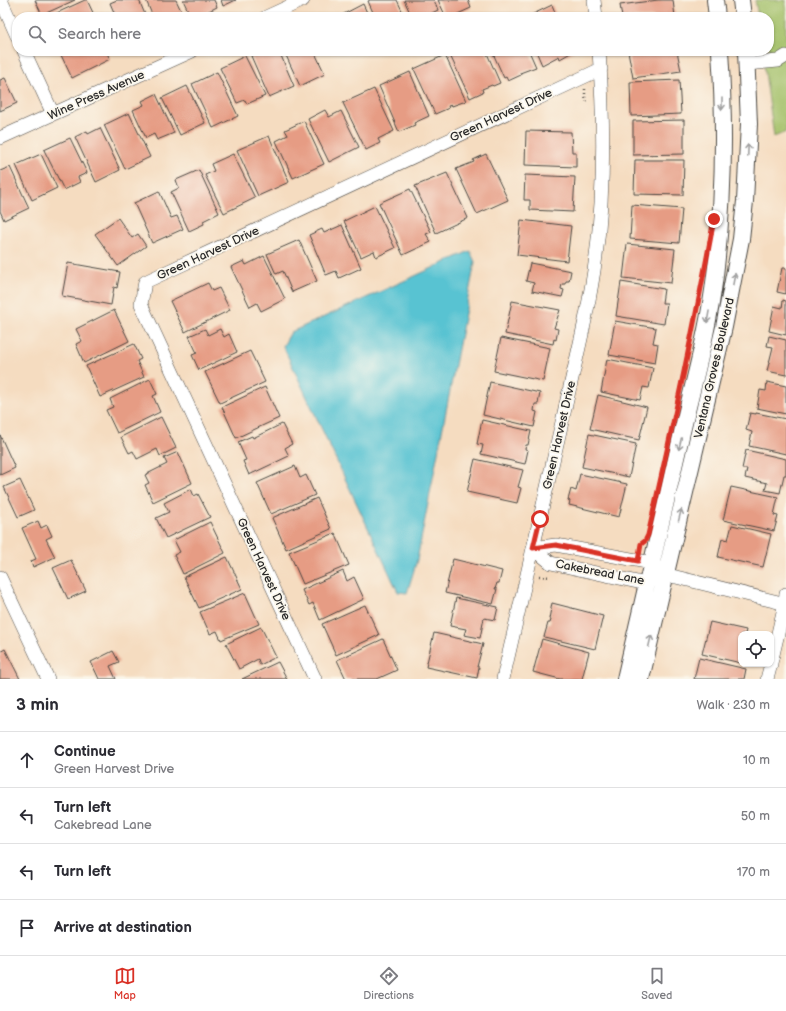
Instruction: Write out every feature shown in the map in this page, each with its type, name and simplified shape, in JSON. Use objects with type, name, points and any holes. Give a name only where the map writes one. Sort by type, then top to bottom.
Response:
[{"type":"street","points":[[0,0],[12,25]]},
{"type":"street","points":[[277,12],[303,0]]},
{"type":"street","points":[[594,0],[595,12]]},
{"type":"street","points":[[716,0],[717,12]]},
{"type":"street","points":[[741,0],[742,12]]},
{"type":"street","points":[[26,56],[53,114]]},
{"type":"street","name":"Wine Press Avenue","points":[[0,138],[181,56]]},
{"type":"street","name":"Green Harvest Drive","points":[[503,679],[587,309],[596,257],[601,212],[603,161],[603,109],[600,56]]},
{"type":"street","name":"Ventana Groves Boulevard","points":[[625,679],[693,386],[715,277],[720,231],[722,187],[723,132],[720,56]]},
{"type":"street","points":[[721,72],[746,57],[778,61],[786,57]]},
{"type":"street","name":"Ventana Groves Boulevard","points":[[641,679],[724,327],[741,239],[748,159],[749,124],[746,57]]},
{"type":"street","name":"Green Harvest Drive","points":[[316,679],[141,304],[145,282],[600,68]]},
{"type":"street","name":"Cakebread Lane","points":[[556,545],[652,563],[665,575],[647,584],[551,563],[533,548],[556,545]]},
{"type":"street","points":[[665,575],[785,601],[774,650]]},
{"type":"street","points":[[0,577],[48,679]]},
{"type":"street","points":[[767,679],[770,667]]},
{"type":"green space","points":[[755,0],[786,0],[786,132],[774,137],[763,56],[774,56],[774,12],[757,12]]},
{"type":"water","points":[[470,251],[475,262],[417,560],[407,593],[398,592],[283,346],[291,332]]},
{"type":"building","points":[[35,0],[75,0],[49,12],[41,12]]},
{"type":"building","points":[[87,0],[93,12],[59,12]]},
{"type":"building","points":[[117,0],[139,0],[144,12],[114,12],[110,3]]},
{"type":"building","points":[[146,0],[176,0],[182,12],[151,12]]},
{"type":"building","points":[[183,0],[214,0],[217,7],[207,12],[189,12]]},
{"type":"building","points":[[221,0],[236,0],[223,6]]},
{"type":"building","points":[[397,0],[403,12],[373,12],[368,1]]},
{"type":"building","points":[[404,0],[434,0],[438,10],[434,12],[410,12]]},
{"type":"building","points":[[438,0],[468,0],[471,8],[462,12],[444,12]]},
{"type":"building","points":[[658,0],[673,0],[674,12],[621,12],[620,5]]},
{"type":"building","points":[[363,4],[367,12],[348,12]]},
{"type":"building","points":[[552,5],[555,12],[537,12]]},
{"type":"building","points":[[61,56],[108,56],[110,59],[72,78]]},
{"type":"building","points":[[245,56],[265,96],[247,104],[245,100],[237,103],[220,68]]},
{"type":"building","points":[[251,56],[281,56],[294,86],[269,97]]},
{"type":"building","points":[[286,56],[316,56],[325,74],[300,86]]},
{"type":"building","points":[[445,56],[466,101],[448,106],[449,108],[435,114],[414,69]]},
{"type":"building","points":[[450,56],[488,56],[500,83],[482,89],[483,92],[470,98]]},
{"type":"building","points":[[494,56],[531,56],[536,67],[520,73],[521,75],[508,81],[506,77],[504,78]]},
{"type":"building","points":[[538,56],[559,56],[542,65]]},
{"type":"building","points":[[629,56],[678,56],[681,71],[633,78]]},
{"type":"building","points":[[217,72],[238,116],[213,128],[192,84]]},
{"type":"building","points":[[410,72],[429,116],[414,123],[415,125],[399,132],[379,86]]},
{"type":"building","points":[[5,78],[17,103],[0,111],[0,80]]},
{"type":"building","points":[[679,80],[681,114],[631,116],[630,82]]},
{"type":"building","points":[[187,86],[205,123],[180,135],[162,98]]},
{"type":"building","points":[[374,89],[394,131],[378,139],[380,143],[366,150],[343,103]]},
{"type":"building","points":[[156,94],[174,133],[157,140],[154,134],[146,138],[133,110],[144,105],[142,101]]},
{"type":"building","points":[[325,110],[329,117],[341,111],[359,147],[329,162],[308,119]]},
{"type":"building","points":[[129,113],[150,157],[125,169],[104,125]]},
{"type":"building","points":[[684,120],[684,154],[633,155],[633,121]]},
{"type":"building","points":[[304,121],[324,164],[293,178],[276,141],[288,135],[285,130]]},
{"type":"building","points":[[100,128],[120,170],[96,182],[75,137],[87,131],[88,134]]},
{"type":"building","points":[[526,131],[571,132],[572,152],[576,152],[576,167],[525,165]]},
{"type":"building","points":[[269,136],[289,182],[258,196],[237,150]]},
{"type":"building","points":[[70,138],[87,173],[78,177],[80,182],[64,190],[44,150]]},
{"type":"building","points":[[41,154],[57,188],[32,200],[16,165]]},
{"type":"building","points":[[233,154],[255,198],[224,213],[205,175],[214,171],[211,164]]},
{"type":"building","points":[[486,154],[508,200],[477,214],[456,169],[474,162],[473,160]]},
{"type":"building","points":[[635,160],[684,160],[683,195],[634,194]]},
{"type":"building","points":[[10,167],[29,208],[4,220],[0,211],[0,171]]},
{"type":"building","points":[[199,170],[219,213],[203,221],[204,224],[189,231],[171,192],[179,188],[176,180]]},
{"type":"building","points":[[447,173],[468,218],[436,233],[415,186]]},
{"type":"building","points":[[525,175],[575,177],[573,212],[530,210],[530,200],[524,200]]},
{"type":"building","points":[[410,189],[431,232],[426,234],[431,242],[403,255],[379,203]]},
{"type":"building","points":[[159,191],[171,218],[177,216],[183,229],[152,243],[134,203]]},
{"type":"building","points":[[632,205],[682,209],[679,243],[630,239]]},
{"type":"building","points":[[375,206],[395,248],[376,257],[374,251],[361,257],[344,221]]},
{"type":"building","points":[[118,218],[132,238],[138,234],[146,246],[118,266],[95,234]]},
{"type":"building","points":[[521,220],[571,226],[567,261],[517,255]]},
{"type":"building","points":[[342,225],[361,268],[339,278],[336,271],[326,275],[309,235],[322,229],[324,233]]},
{"type":"building","points":[[299,240],[317,281],[292,292],[283,271],[276,274],[267,254]]},
{"type":"building","points":[[627,244],[675,249],[671,283],[623,278]]},
{"type":"building","points":[[264,256],[285,299],[261,311],[257,303],[250,307],[231,267],[244,261],[246,265]]},
{"type":"building","points":[[68,263],[120,272],[117,288],[114,287],[111,305],[62,296]]},
{"type":"building","points":[[530,263],[571,271],[569,281],[562,284],[561,289],[564,290],[562,297],[532,291],[534,283],[526,281]]},
{"type":"building","points":[[782,268],[786,268],[786,294],[777,292]]},
{"type":"building","points":[[621,282],[664,289],[662,303],[667,303],[664,324],[616,316]]},
{"type":"building","points":[[208,283],[212,291],[219,288],[230,310],[185,332],[170,301]]},
{"type":"building","points":[[783,300],[786,301],[786,335],[769,331],[774,306],[782,308]]},
{"type":"building","points":[[512,301],[560,310],[554,328],[558,329],[556,340],[554,339],[553,344],[505,334]]},
{"type":"building","points":[[114,310],[129,341],[84,363],[76,344],[82,341],[76,329]]},
{"type":"building","points":[[615,321],[656,328],[653,343],[658,344],[655,363],[609,355]]},
{"type":"building","points":[[205,329],[208,335],[220,329],[224,337],[229,334],[237,352],[199,370],[192,355],[197,353],[189,336]]},
{"type":"building","points":[[769,336],[786,340],[786,375],[767,371],[773,347],[767,346]]},
{"type":"building","points":[[501,338],[550,348],[543,381],[494,371]]},
{"type":"building","points":[[134,344],[141,359],[137,361],[144,377],[100,397],[86,366]]},
{"type":"building","points":[[250,351],[265,382],[220,403],[205,372]]},
{"type":"building","points":[[607,359],[653,368],[649,388],[643,387],[640,400],[601,392]]},
{"type":"building","points":[[150,379],[157,394],[153,396],[160,412],[117,433],[106,410],[113,407],[110,399]]},
{"type":"building","points":[[490,382],[540,393],[538,404],[535,404],[534,411],[537,412],[534,427],[483,415]]},
{"type":"building","points":[[767,382],[786,386],[786,414],[757,408],[760,390],[766,391]]},
{"type":"building","points":[[265,387],[279,418],[236,438],[222,407]]},
{"type":"building","points":[[598,395],[647,407],[639,440],[590,429]]},
{"type":"building","points":[[750,413],[786,419],[786,454],[749,446],[752,432],[746,430]]},
{"type":"building","points":[[161,417],[176,448],[160,456],[157,449],[137,459],[133,451],[129,453],[121,437]]},
{"type":"building","points":[[482,420],[531,431],[528,445],[526,445],[525,449],[528,450],[525,464],[481,454],[483,445],[477,444]]},
{"type":"building","points":[[282,424],[292,444],[285,448],[289,456],[249,475],[243,461],[246,460],[238,442],[252,436],[253,438]]},
{"type":"building","points":[[589,434],[636,444],[629,477],[582,467]]},
{"type":"building","points":[[0,435],[15,468],[0,475]]},
{"type":"building","points":[[746,450],[786,459],[786,475],[784,475],[780,493],[765,490],[767,483],[745,478],[747,469],[742,469]]},
{"type":"building","points":[[178,452],[192,483],[153,502],[145,485],[149,483],[145,475],[167,464],[164,458]]},
{"type":"building","points":[[475,459],[523,470],[518,487],[521,488],[517,503],[467,492]]},
{"type":"building","points":[[295,466],[300,478],[306,475],[315,495],[271,514],[257,483]]},
{"type":"building","points":[[580,474],[627,484],[619,517],[569,505],[570,501],[568,500],[571,489],[576,491]]},
{"type":"building","points":[[20,480],[34,510],[18,517],[4,487]]},
{"type":"building","points":[[731,487],[778,497],[774,515],[778,516],[774,531],[723,520]]},
{"type":"building","points":[[191,489],[194,496],[198,494],[210,517],[166,538],[156,518],[169,512],[164,503]]},
{"type":"building","points":[[317,498],[331,529],[286,549],[272,518]]},
{"type":"building","points":[[38,521],[41,528],[47,525],[52,536],[46,539],[55,557],[33,567],[31,561],[36,559],[22,528]]},
{"type":"building","points":[[210,522],[225,553],[183,574],[174,555],[180,552],[174,540]]},
{"type":"building","points":[[732,525],[771,534],[763,567],[718,557],[722,538],[728,540]]},
{"type":"building","points":[[335,533],[349,565],[303,584],[289,552]]},
{"type":"building","points":[[227,557],[242,589],[199,608],[184,577]]},
{"type":"building","points":[[453,559],[502,571],[499,583],[497,583],[495,589],[497,589],[493,604],[445,593]]},
{"type":"building","points":[[71,560],[86,591],[68,599],[53,568]]},
{"type":"building","points":[[343,571],[347,581],[354,577],[364,599],[320,620],[313,603],[309,605],[302,590]]},
{"type":"building","points":[[245,593],[259,624],[221,640],[217,631],[210,634],[200,612]]},
{"type":"building","points":[[456,598],[498,607],[495,620],[484,618],[480,638],[464,635],[466,629],[450,626]]},
{"type":"building","points":[[552,603],[603,616],[595,649],[544,637],[548,623],[550,623],[551,620],[549,619]]},
{"type":"building","points":[[365,605],[379,635],[336,655],[322,624]]},
{"type":"building","points":[[710,622],[746,630],[738,631],[738,662],[702,654]]},
{"type":"building","points":[[261,627],[276,657],[260,665],[258,659],[239,669],[226,644]]},
{"type":"building","points":[[434,633],[483,644],[477,667],[479,667],[477,678],[426,667]]},
{"type":"building","points":[[383,639],[397,670],[377,679],[346,679],[337,660]]},
{"type":"building","points":[[542,639],[589,652],[582,679],[560,679],[533,672]]},
{"type":"building","points":[[5,649],[20,679],[0,679],[0,652]]},
{"type":"building","points":[[113,651],[119,662],[110,666],[116,679],[99,679],[91,662]]},
{"type":"building","points":[[699,658],[746,669],[744,679],[694,679]]},
{"type":"building","points":[[278,662],[287,679],[242,679]]},
{"type":"route","points":[[540,519],[533,548],[556,545],[638,561],[641,544],[645,541],[648,535],[678,402],[700,300],[714,219]]}]
